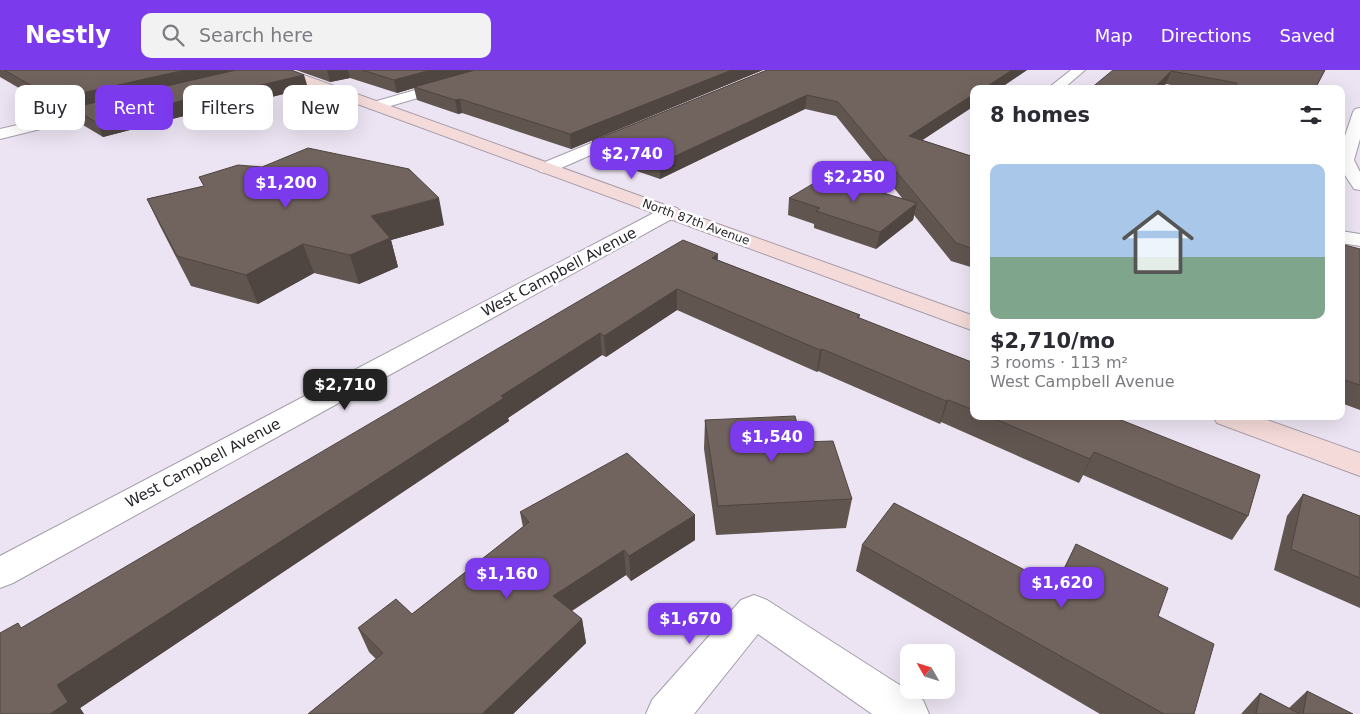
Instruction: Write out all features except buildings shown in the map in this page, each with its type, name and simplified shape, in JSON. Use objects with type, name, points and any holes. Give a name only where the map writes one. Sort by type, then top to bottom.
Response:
[{"type":"street","points":[[375,106],[499,70]]},
{"type":"street","points":[[1059,85],[1079,70]]},
{"type":"street","name":"North 87th Avenue","points":[[269,71],[375,106],[970,323]]},
{"type":"street","points":[[1360,112],[1352,174],[1360,185]]},
{"type":"street","points":[[0,117],[15,126]]},
{"type":"street","points":[[546,168],[643,127]]},
{"type":"street","points":[[0,134],[15,130]]},
{"type":"street","name":"West Campbell Avenue","points":[[0,573],[670,212]]},
{"type":"street","points":[[1345,238],[1360,240]]},
{"type":"street","points":[[1238,420],[1360,465]]},
{"type":"street","points":[[668,714],[754,611],[908,714]]}]
